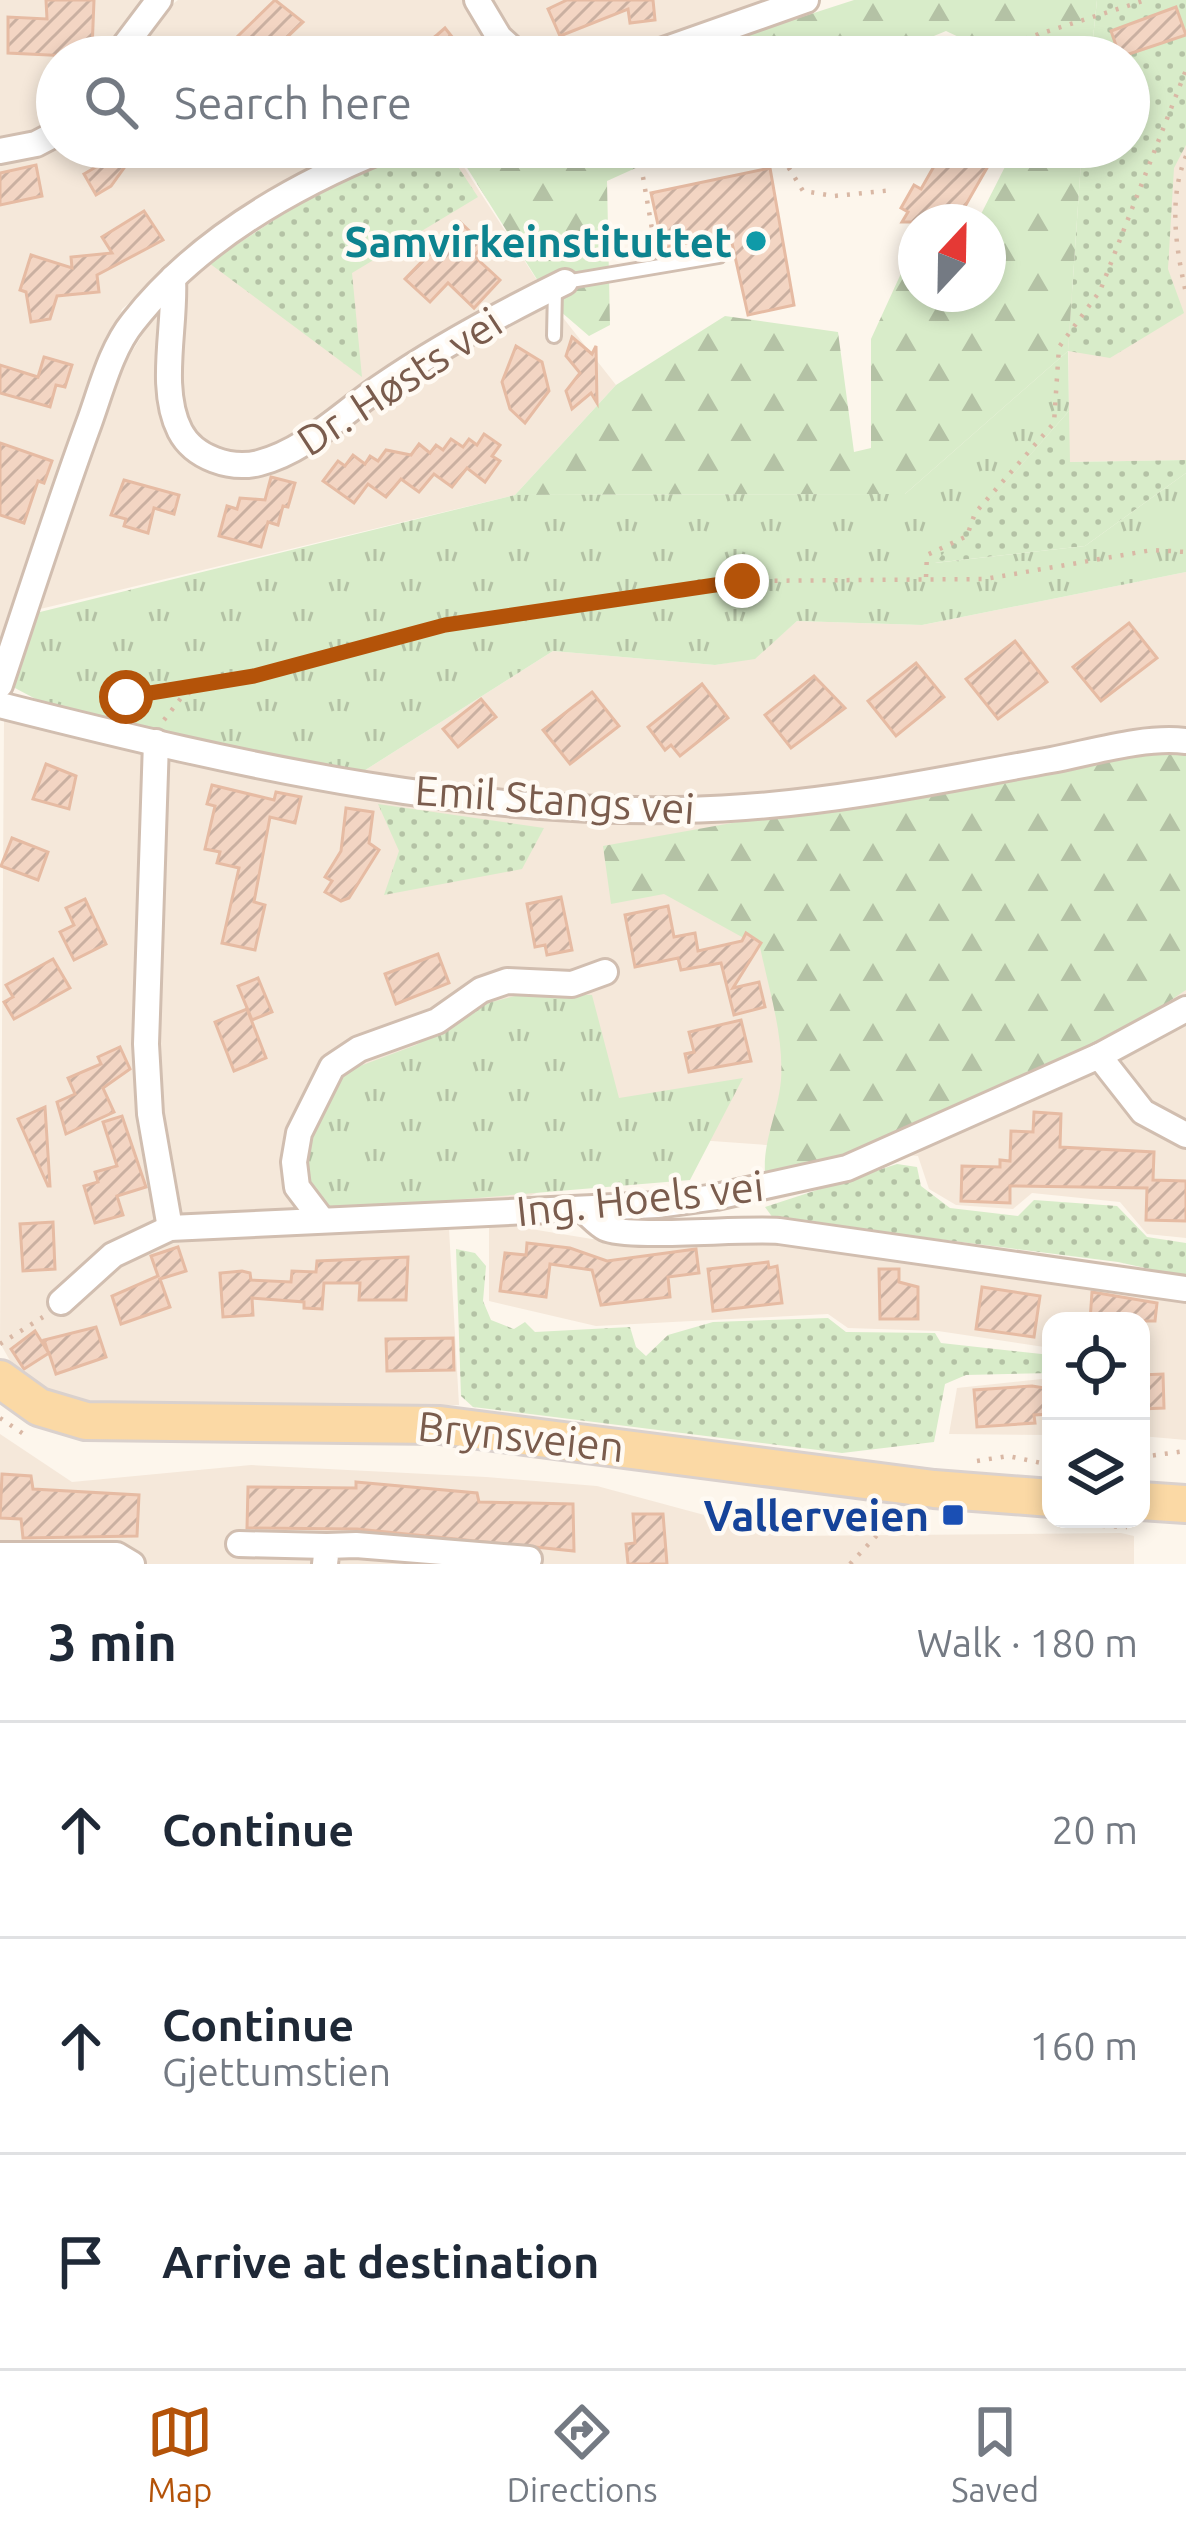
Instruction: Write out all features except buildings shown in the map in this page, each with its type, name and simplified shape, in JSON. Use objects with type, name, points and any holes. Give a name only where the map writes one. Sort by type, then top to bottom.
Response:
[{"type":"main road","name":"Brynsveien","points":[[0,1379],[39,1407],[86,1421],[440,1425],[934,1489],[1042,1508]]},
{"type":"main road","points":[[1150,1511],[1186,1504]]},
{"type":"street","points":[[132,36],[159,0]]},
{"type":"street","points":[[477,0],[498,36]]},
{"type":"street","points":[[704,36],[806,0]]},
{"type":"street","points":[[0,151],[36,144]]},
{"type":"street","points":[[0,685],[107,374],[130,325],[173,278],[290,192],[343,168]]},
{"type":"street","name":"Dr. Høsts vei","points":[[173,278],[176,328],[168,376],[172,409],[194,448],[233,466],[280,456],[441,349],[560,284]]},
{"type":"street","name":"Emil Stangs vei","points":[[0,704],[156,742],[442,797],[643,813],[850,795],[1131,746],[1186,741]]},
{"type":"street","points":[[156,742],[146,1044],[150,1114],[170,1228]]},
{"type":"street","points":[[322,1220],[297,1187],[294,1162],[307,1113],[332,1067],[359,1049],[437,1021],[481,990],[529,980],[572,984],[605,972]]},
{"type":"street","points":[[1186,1009],[1099,1056],[1143,1112],[1186,1135]]},
{"type":"street","name":"Ing. Hoels vei","points":[[61,1302],[113,1255],[170,1228],[582,1209],[716,1198],[847,1168],[1099,1056]]},
{"type":"street","points":[[582,1209],[605,1228],[779,1231],[1186,1289]]},
{"type":"street","points":[[239,1544],[326,1555],[529,1559]]},
{"type":"street","points":[[0,1555],[117,1555],[132,1564]]},
{"type":"lane","points":[[554,336],[560,284],[658,263],[719,256]]},
{"type":"path","points":[[1033,36],[1146,0]]},
{"type":"path","points":[[1150,163],[1186,70]]},
{"type":"path","points":[[1186,156],[1179,172],[1175,243],[1186,293]]},
{"type":"path","points":[[789,168],[803,191],[834,196],[894,190]]},
{"type":"path","points":[[926,577],[927,555],[967,536],[975,513],[1054,423],[1059,346],[1100,291],[1148,168]]},
{"type":"path","points":[[643,177],[658,263]]},
{"type":"path","points":[[87,726],[89,710],[107,704],[191,689],[445,625],[742,581],[986,579],[1151,550],[1186,552]]},
{"type":"path","points":[[156,742],[161,724],[191,689]]},
{"type":"path","points":[[0,1344],[61,1302]]},
{"type":"path","points":[[0,1418],[29,1437]]},
{"type":"path","points":[[1150,1456],[1186,1451]]},
{"type":"path","points":[[971,1469],[973,1461],[1008,1456],[1042,1463]]},
{"type":"path","points":[[850,1564],[897,1514],[874,1513]]},
{"type":"shaded area","points":[[0,0],[151,0],[124,36],[36,36],[36,131],[0,142]]},
{"type":"shaded area","points":[[178,0],[472,0],[498,36],[141,36],[153,19]]},
{"type":"shaded area","points":[[485,0],[769,0],[665,36],[507,36]]},
{"type":"shaded area","points":[[1186,0],[1186,460],[1069,462],[1068,300],[1121,168],[1150,168],[1150,36]]},
{"type":"shaded area","points":[[36,149],[36,168],[333,168],[227,223],[122,309],[0,649],[0,158]]},
{"type":"shaded area","points":[[381,168],[465,168],[553,305],[616,385],[515,495],[36,610],[124,365],[150,322],[200,272],[242,241]]},
{"type":"shaded area","points":[[1186,572],[1186,1238],[1147,1234],[1120,1202],[1032,1193],[1013,1209],[956,1205],[929,1189],[918,1156],[670,1138],[449,1229],[459,1405],[109,1410],[48,1393],[13,1366],[0,1343],[4,721],[156,742],[348,781],[553,651],[715,665],[755,658],[797,621],[922,625]]},
{"type":"shaded area","points":[[489,1222],[592,1239],[753,1238],[935,1267],[1123,1282],[1186,1298],[1186,1440],[1150,1437],[1150,1312],[1042,1312],[1042,1347],[938,1331],[848,1328],[828,1314],[596,1326],[489,1301]]},
{"type":"shaded area","points":[[1042,1379],[1042,1435],[949,1434],[957,1388]]},
{"type":"shaded area","points":[[0,1434],[72,1482],[251,1465],[486,1477],[597,1486],[782,1536],[1121,1533],[1134,1536],[1134,1564],[0,1564]]},
{"type":"green space","points":[[854,0],[1097,0],[1093,36],[957,36],[946,31],[934,36],[742,36]]},
{"type":"green space","points":[[1097,0],[1186,0],[1186,145],[1174,168],[1168,269],[1184,313],[1110,358],[1068,351],[1081,168],[1150,168],[1150,36],[1093,36]]},
{"type":"green space","points":[[369,168],[459,168],[478,197],[352,273],[362,377],[209,263],[324,187]]},
{"type":"green space","points":[[467,168],[636,168],[607,181],[610,325],[589,336],[553,305]]},
{"type":"green space","points":[[1004,168],[1081,168],[1068,351],[905,494],[515,495],[616,385],[725,316],[838,332],[854,452],[871,448],[871,339],[898,280],[898,312],[1006,312],[1006,204],[986,204]]},
{"type":"green space","points":[[1068,351],[1069,411],[935,563],[1085,546],[1186,473],[1186,572],[922,625],[797,621],[755,659],[715,665],[553,651],[348,781],[87,726],[13,687],[36,613],[515,495],[905,494]]},
{"type":"green space","points":[[1069,411],[1070,462],[1186,460],[1186,473],[1085,546],[934,563]]},
{"type":"green space","points":[[1131,752],[1186,752],[1186,990],[1116,1035],[938,1116],[834,1157],[765,1173],[781,1063],[760,947],[664,894],[611,904],[603,846]]},
{"type":"green space","points":[[378,804],[544,828],[522,869],[384,895],[399,851]]},
{"type":"green space","points":[[527,993],[592,995],[619,1098],[743,1078],[690,1180],[334,1210],[307,1182],[304,1134],[323,1095],[344,1072],[416,1045],[484,1004]]},
{"type":"green space","points":[[897,1164],[917,1167],[921,1186],[950,1208],[1018,1216],[1034,1200],[1117,1206],[1147,1237],[1186,1243],[1186,1277],[1118,1262],[773,1218],[765,1207]]},
{"type":"green space","points":[[456,1249],[475,1253],[486,1266],[483,1301],[491,1320],[514,1329],[525,1322],[535,1332],[630,1327],[636,1347],[646,1356],[668,1335],[713,1322],[828,1318],[846,1332],[935,1333],[941,1343],[1042,1354],[1042,1373],[966,1375],[945,1384],[934,1442],[842,1453],[473,1407],[461,1396]]},
{"type":"place","name":"Samvirkeinstituttet","points":[[756,241]]},
{"type":"place","name":"Vallerveien","points":[[953,1515]]},
{"type":"route","points":[[126,697],[254,676],[352,646],[445,625],[742,581]]}]
